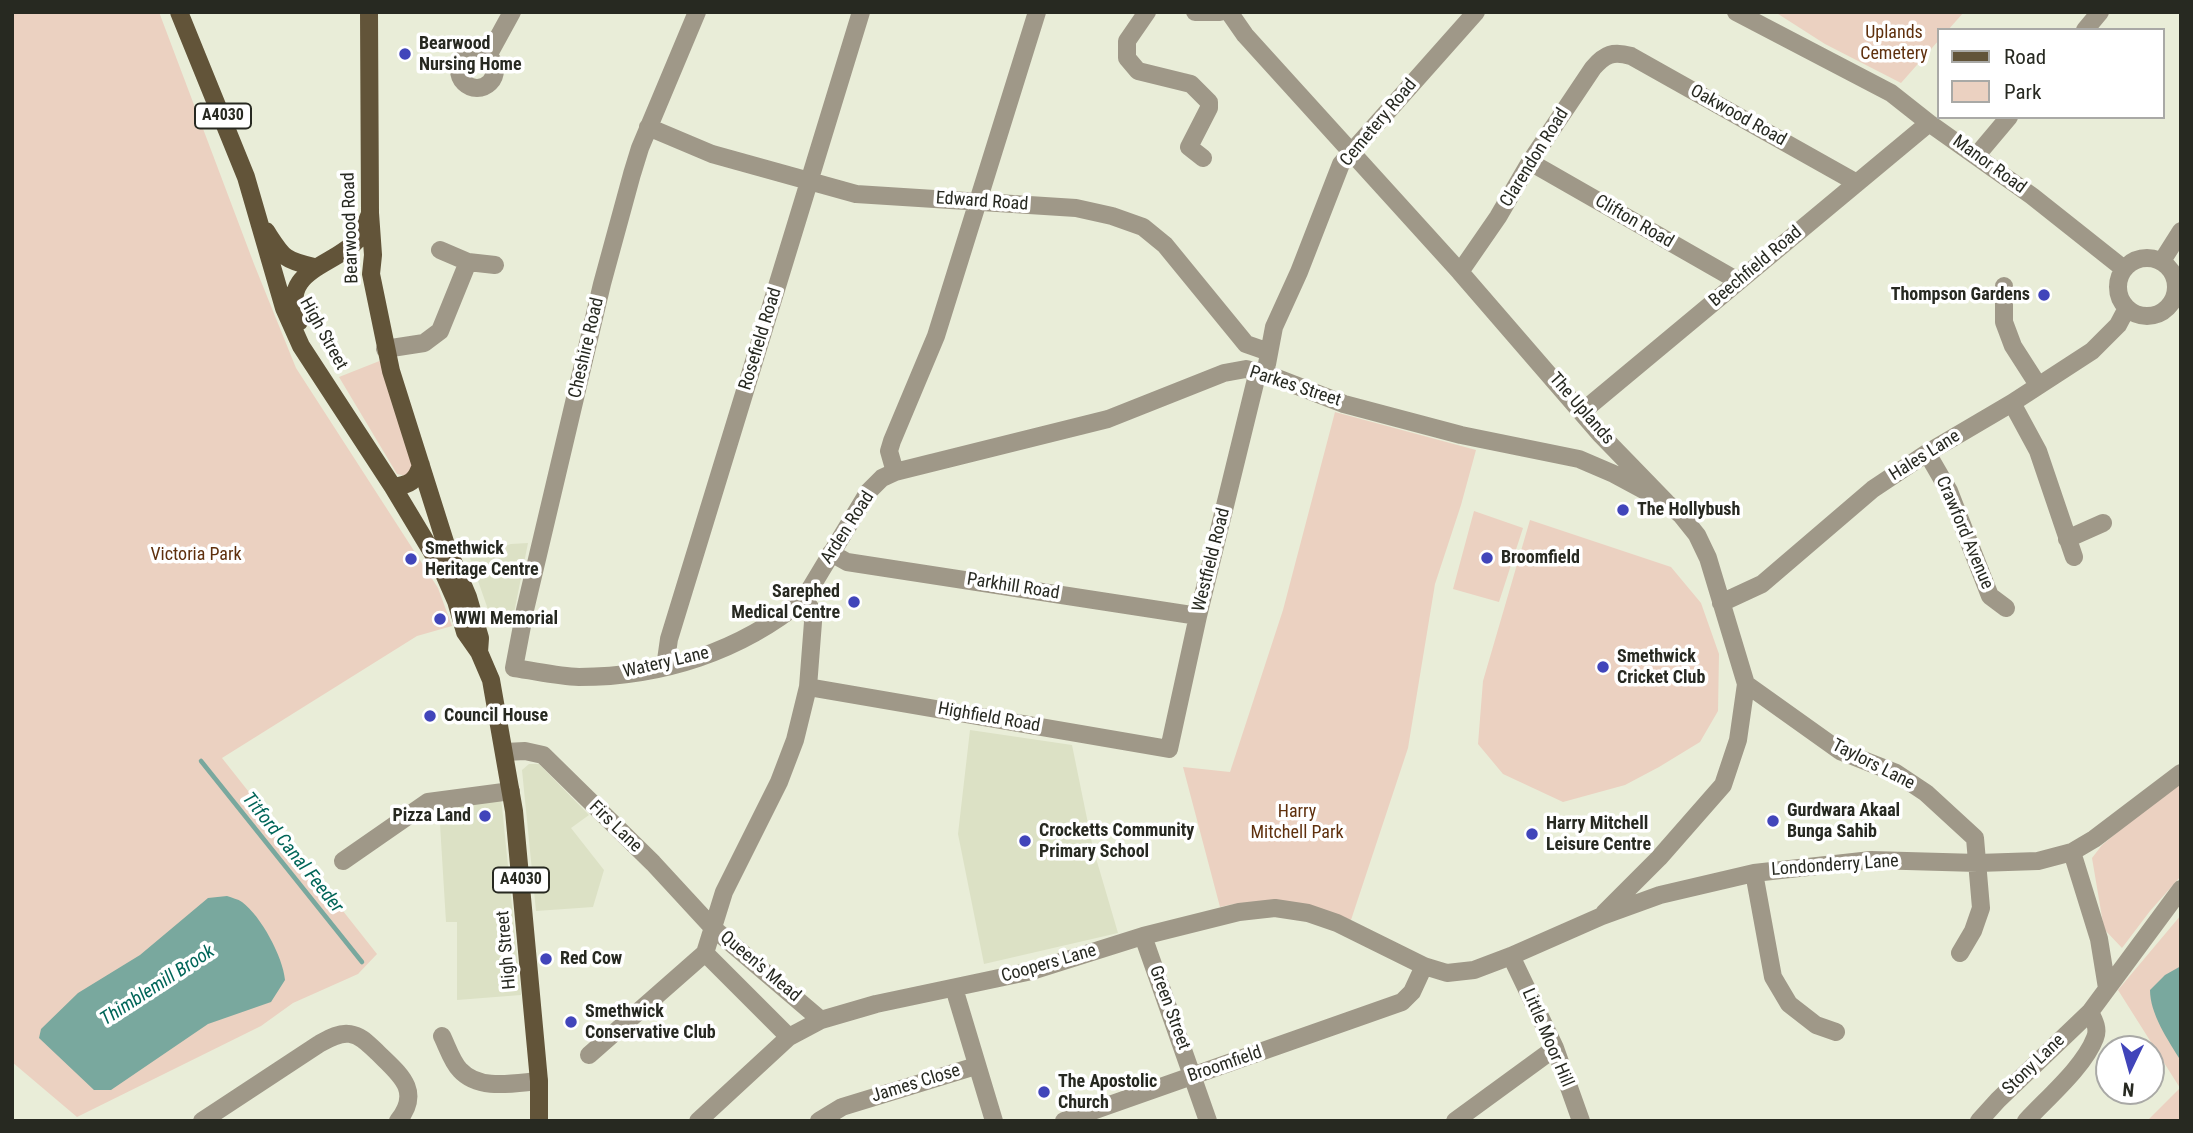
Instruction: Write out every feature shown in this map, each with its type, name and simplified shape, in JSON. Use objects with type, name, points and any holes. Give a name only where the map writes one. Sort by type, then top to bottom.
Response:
[{"type":"main road","name":"High Street","points":[[179,12],[246,177],[284,308],[302,346],[418,527],[456,601],[465,632],[479,652],[491,680],[511,791],[539,1081],[539,1121]]},
{"type":"main road","name":"Bearwood Road","points":[[369,12],[370,213],[373,255],[371,274],[385,349],[438,517]]},
{"type":"main road","name":"A4030","points":[[327,384],[297,318],[293,303],[299,285],[314,267],[362,235],[370,213]]},
{"type":"main road","name":"A4030","points":[[260,223],[291,262],[314,267]]},
{"type":"main road","points":[[340,252],[353,255],[371,274]]},
{"type":"main road","points":[[394,486],[405,486],[415,480],[421,465]]},
{"type":"main road","name":"High Street","points":[[438,517],[480,638],[479,652]]},
{"type":"main road","points":[[418,527],[433,524],[438,517]]},
{"type":"main road","name":"High Street","points":[[539,1081],[548,1121]]},
{"type":"street","points":[[489,54],[512,12]]},
{"type":"street","name":"Cheshire Road","points":[[514,668],[525,610],[602,284],[632,174],[648,127],[697,12]]},
{"type":"street","name":"Rosefield Road","points":[[664,667],[669,639],[861,12]]},
{"type":"street","points":[[895,472],[889,451],[891,441],[936,336],[1037,12]]},
{"type":"street","points":[[1147,12],[1127,41],[1128,58],[1138,71],[1191,84],[1209,102],[1209,108],[1189,147],[1203,158]]},
{"type":"street","points":[[1195,12],[1220,12]]},
{"type":"street","name":"The Uplands","points":[[1229,12],[1245,35],[1460,272],[1601,435],[1681,515],[1697,535],[1708,558],[1746,684],[1738,740],[1723,785],[1659,858],[1602,916]]},
{"type":"street","name":"Cemetery Road","points":[[1261,372],[1263,350],[1299,272],[1341,164],[1476,12]]},
{"type":"street","name":"Manor Road","points":[[1736,12],[1891,93],[2124,269]]},
{"type":"street","points":[[2087,28],[2100,12]]},
{"type":"street","name":"Clarendon Road","points":[[1460,272],[1593,68],[1604,56],[1617,52]]},
{"type":"street","name":"Oakwood Road","points":[[1617,52],[1631,56],[1857,183]]},
{"type":"street","points":[[1976,155],[2007,119]]},
{"type":"street","name":"Beechfield Road","points":[[1583,411],[1929,123]]},
{"type":"street","name":"Edward Road","points":[[648,127],[712,153],[856,194],[1076,208],[1112,216],[1143,228],[1165,246],[1246,344],[1263,350]]},
{"type":"street","name":"Clifton Road","points":[[1530,162],[1738,281]]},
{"type":"street","points":[[2162,261],[2181,231]]},
{"type":"street","points":[[440,250],[468,262],[495,265]]},
{"type":"street","points":[[2146,257],[2162,261],[2169,267],[2176,283],[2177,304],[2151,316],[2134,313],[2127,308],[2118,293],[2118,284],[2124,269],[2130,263],[2146,257]]},
{"type":"street","points":[[385,349],[424,343],[440,331],[468,262]]},
{"type":"street","points":[[2004,286],[2004,322],[2013,346],[2038,385]]},
{"type":"street","name":"Hales Lane","points":[[1721,603],[1762,584],[1873,489],[2092,351],[2118,325],[2127,308]]},
{"type":"street","name":"Cemetery Road","points":[[1239,370],[1263,350]]},
{"type":"street","name":"Parkes Street","points":[[895,472],[1108,419],[1224,373],[1246,369],[1261,372],[1344,404],[1461,435],[1578,459],[1614,474],[1667,503]]},
{"type":"street","name":"Westfield Road","points":[[1169,749],[1198,616],[1261,372]]},
{"type":"street","points":[[2011,403],[2038,451],[2074,557]]},
{"type":"street","points":[[1578,459],[1593,451],[1601,435]]},
{"type":"street","name":"Crawford Avenue","points":[[1927,453],[1949,491],[1990,596],[2006,608]]},
{"type":"street","name":"Arden Road","points":[[804,599],[869,491],[882,478],[895,472]]},
{"type":"street","points":[[2067,539],[2103,523]]},
{"type":"street","name":"Parkhill Road","points":[[831,553],[847,562],[1198,616]]},
{"type":"street","points":[[713,928],[733,870],[779,782],[794,740],[808,687],[813,622],[811,609],[804,599]]},
{"type":"street","name":"Watery Lane","points":[[514,668],[578,677],[631,673],[664,667],[710,655],[741,641],[778,620],[804,599]]},
{"type":"street","points":[[491,680],[514,668]]},
{"type":"street","name":"Taylors Lane","points":[[1746,684],[1840,751],[1896,773],[1926,793],[1975,838],[1981,908],[1973,931],[1960,953]]},
{"type":"street","name":"Highfield Road","points":[[808,687],[1169,749]]},
{"type":"street","name":"Firs Lane","points":[[505,752],[525,751],[543,755],[653,863],[713,928]]},
{"type":"street","name":"Londonderry Lane","points":[[1602,916],[1660,895],[1754,873],[1871,860],[1978,863],[2038,861],[2073,852],[2181,773]]},
{"type":"street","points":[[343,861],[428,802],[511,791]]},
{"type":"street","points":[[2073,852],[2099,939],[2107,988]]},
{"type":"street","points":[[1659,858],[1654,872],[1660,895]]},
{"type":"street","points":[[1754,873],[1773,977],[1789,1004],[1816,1025],[1836,1032]]},
{"type":"street","points":[[2107,988],[2181,889]]},
{"type":"street","name":"Coopers Lane","points":[[698,1121],[789,1037],[821,1020],[876,1003],[1032,971],[1143,936],[1239,912],[1275,908],[1308,913],[1338,923],[1424,966]]},
{"type":"street","points":[[1424,966],[1447,973],[1474,970],[1602,916]]},
{"type":"street","name":"Queen's Mead","points":[[789,1037],[705,953],[713,928],[821,1020]]},
{"type":"street","name":"Green Street","points":[[1143,936],[1208,1121]]},
{"type":"street","points":[[2099,939],[2110,951],[2127,962]]},
{"type":"street","points":[[590,1055],[705,953]]},
{"type":"street","name":"Little Moor Hill","points":[[1511,956],[1555,1048],[1581,1121]]},
{"type":"street","name":"Broomfield","points":[[1065,1121],[1402,1002],[1412,992],[1424,966]]},
{"type":"street","points":[[954,988],[994,1121]]},
{"type":"street","name":"Stony Lane","points":[[1979,1121],[2090,1012],[2107,988]]},
{"type":"street","name":"Stony Lane","points":[[2026,1121],[2080,1063],[2095,1038],[2096,1025],[2090,1012]]},
{"type":"street","points":[[202,1121],[319,1044],[337,1034],[349,1034],[365,1039],[403,1076],[408,1098],[404,1114],[398,1121]]},
{"type":"street","points":[[442,1036],[458,1069],[472,1080],[492,1084],[539,1081]]},
{"type":"street","points":[[1455,1121],[1555,1048]]},
{"type":"street","name":"James Close","points":[[819,1121],[842,1107],[976,1066]]},
{"type":"shaded area","points":[[528,543],[513,618],[506,624],[492,621],[469,555],[511,544]]},
{"type":"shaded area","name":"Crocketts Community Primary School","points":[[970,730],[1072,745],[1093,848],[1118,933],[984,964],[958,834]]},
{"type":"shaded area","points":[[529,764],[539,764],[589,815],[571,828],[604,870],[593,907],[536,911],[522,770]]},
{"type":"shaded area","points":[[501,797],[521,995],[457,1000],[457,922],[446,922],[439,808]]},
{"type":"green space","name":"Victoria Park","points":[[12,12],[159,12],[296,368],[438,588],[452,626],[417,636],[222,758],[377,954],[358,974],[293,1003],[261,1026],[77,1117],[12,1062]]},
{"type":"green space","name":"Uplands Cemetery","points":[[1775,12],[1964,12],[1950,28],[1938,28],[1938,41],[1901,83],[1825,44]]},
{"type":"green space","points":[[382,360],[414,469],[406,476],[397,474],[339,377]]},
{"type":"green space","name":"Harry Mitchell Park","points":[[1335,412],[1476,450],[1435,584],[1408,748],[1351,920],[1287,904],[1254,902],[1220,907],[1183,767],[1230,772],[1283,610]]},
{"type":"green space","name":"Broomfield","points":[[1474,511],[1523,528],[1499,602],[1453,589]]},
{"type":"green space","name":"Smethwick Cricket Club","points":[[1530,520],[1671,567],[1701,603],[1719,654],[1718,711],[1700,742],[1625,785],[1563,802],[1503,774],[1478,744],[1483,681]]},
{"type":"green space","points":[[2181,782],[2181,876],[2122,948],[2104,929],[2092,858],[2102,845]]},
{"type":"green space","points":[[2181,915],[2181,1121],[2147,1121],[2180,1088],[2165,1064],[2165,1035],[2146,1035],[2118,990]]},
{"type":"water","name":"Thimblemill Brook","points":[[227,896],[249,908],[276,949],[285,980],[271,1002],[208,1024],[111,1090],[94,1090],[39,1038],[41,1029],[78,993],[140,955],[208,898]]},
{"type":"water","points":[[2181,966],[2181,1061],[2165,1036],[2151,999],[2150,990],[2165,975]]},
{"type":"waterway","name":"Titford Canal Feeder","points":[[201,761],[362,962]]},
{"type":"place","name":"Bearwood Nursing Home","points":[[405,54]]},
{"type":"place","name":"Thompson Gardens","points":[[2044,295]]},
{"type":"place","name":"The Hollybush","points":[[1623,510]]},
{"type":"place","name":"Broomfield","points":[[1487,558]]},
{"type":"place","name":"Smethwick Heritage Centre","points":[[411,559]]},
{"type":"place","name":"Sarephed Medical Centre","points":[[854,602]]},
{"type":"place","name":"WWI Memorial","points":[[440,619]]},
{"type":"place","name":"Smethwick Cricket Club","points":[[1603,667]]},
{"type":"place","name":"Council House","points":[[430,716]]},
{"type":"place","name":"Pizza Land","points":[[485,816]]},
{"type":"place","name":"Gurdwara Akaal Bunga Sahib","points":[[1773,821]]},
{"type":"place","name":"Harry Mitchell Leisure Centre","points":[[1532,834]]},
{"type":"place","name":"Crocketts Community Primary School","points":[[1025,841]]},
{"type":"place","name":"Red Cow","points":[[546,959]]},
{"type":"place","name":"Smethwick Conservative Club","points":[[571,1022]]},
{"type":"place","name":"The Apostolic Church","points":[[1044,1092]]}]
